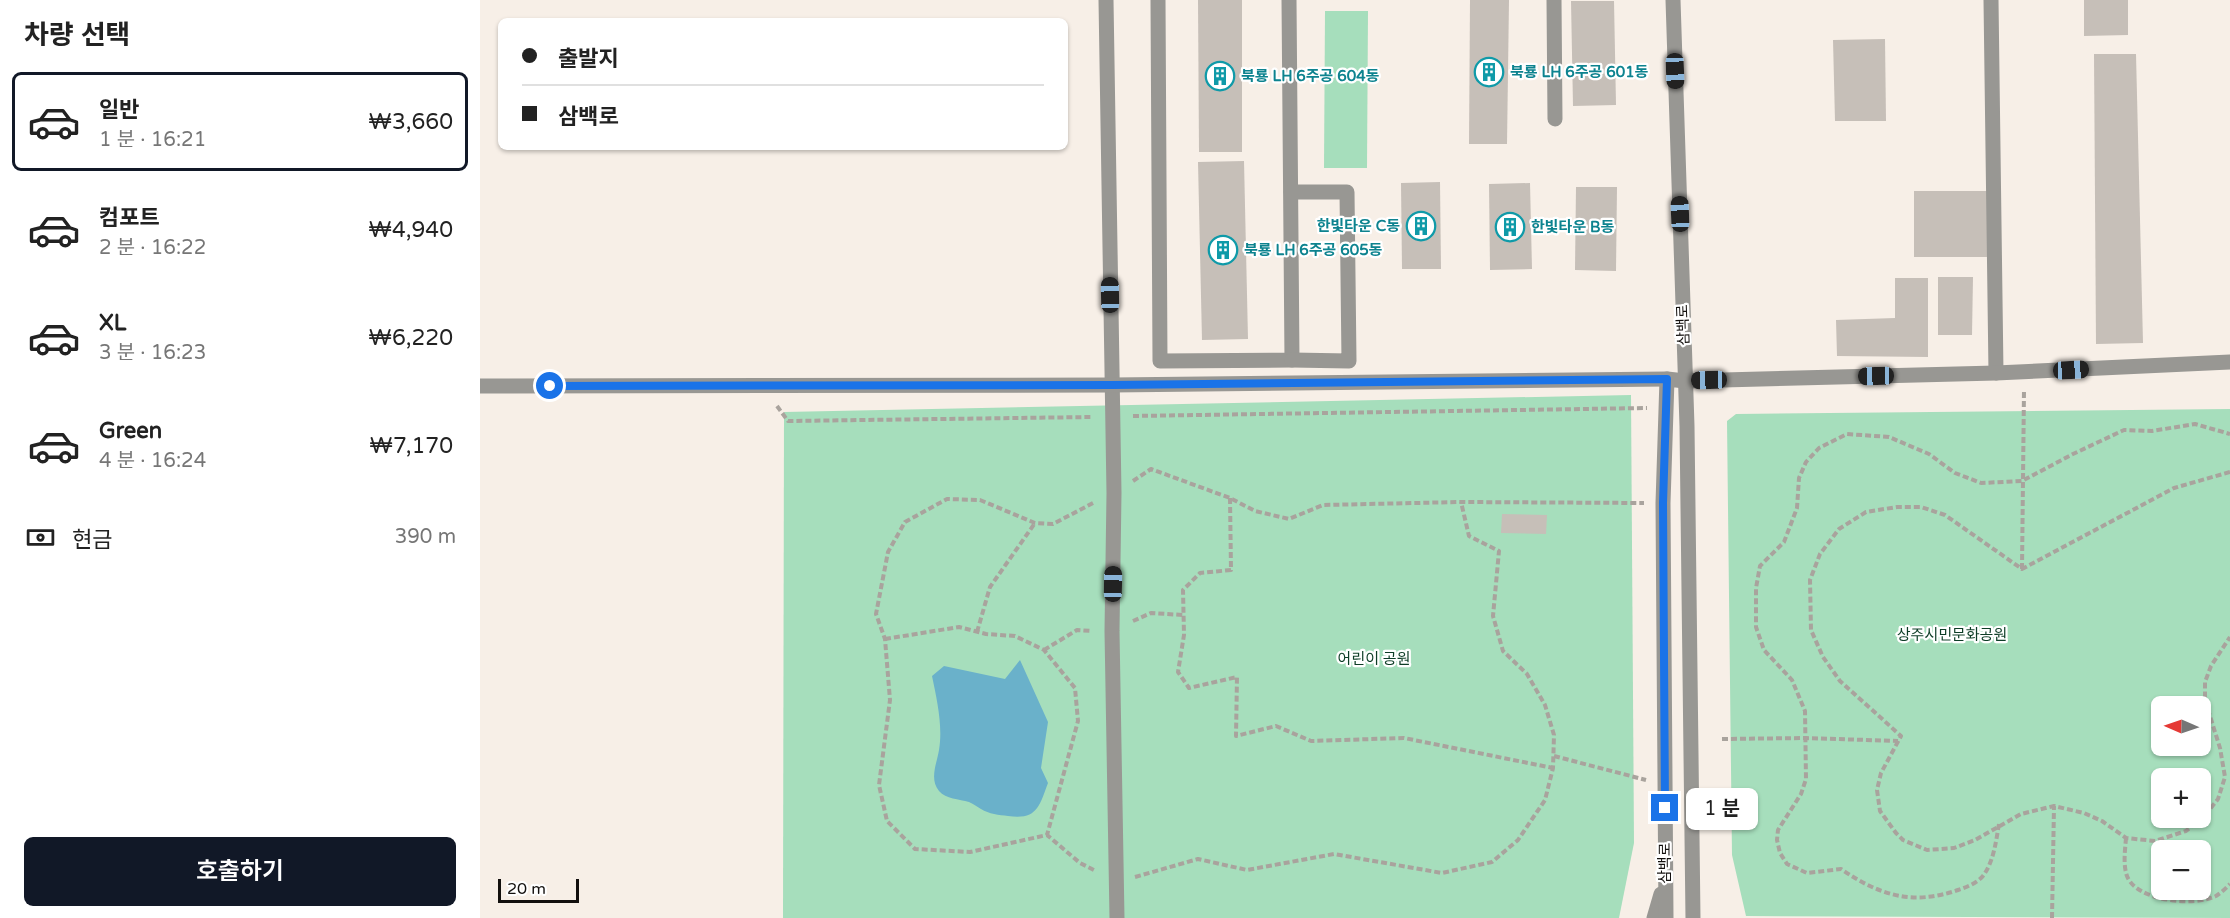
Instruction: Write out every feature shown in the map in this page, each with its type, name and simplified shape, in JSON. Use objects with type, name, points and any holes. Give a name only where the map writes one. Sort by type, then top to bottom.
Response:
[{"type":"street","points":[[1106,0],[1114,493],[1112,631],[1117,918]]},
{"type":"street","points":[[1158,0],[1160,361],[1348,361],[1347,192],[1291,192]]},
{"type":"street","points":[[1289,0],[1292,360]]},
{"type":"street","points":[[1554,0],[1555,119]]},
{"type":"street","name":"삼백로","points":[[1673,0],[1685,381],[1693,918]]},
{"type":"street","points":[[1991,0],[1996,373]]},
{"type":"street","points":[[480,386],[1112,385],[1667,379],[1685,381],[2026,372],[2230,362]]},
{"type":"street","name":"삼백로","points":[[1666,918],[1663,503],[1667,379]]},
{"type":"street","points":[[1654,918],[1665,879]]},
{"type":"path","points":[[2022,569],[2026,372]]},
{"type":"path","points":[[761,386],[788,421],[1666,408]]},
{"type":"path","points":[[1999,824],[1992,859],[1984,876],[1950,893],[1921,897],[1904,896],[1866,886],[1841,868],[1807,873],[1797,870],[1787,864],[1780,853],[1777,840],[1778,830],[1782,820],[1801,794],[1806,779],[1805,711],[1792,680],[1764,650],[1756,627],[1756,588],[1760,566],[1784,542],[1797,508],[1799,478],[1806,462],[1819,448],[1847,434],[1889,437],[1929,454],[1955,473],[1981,483],[2022,482],[2124,430],[2152,431],[2195,424],[2230,434]]},
{"type":"path","points":[[1047,835],[969,852],[915,849],[887,821],[879,785],[890,700],[885,639],[876,614],[888,552],[905,522],[947,499],[980,500],[1035,523],[1053,524],[1114,493],[1151,469],[1230,498],[1256,511],[1289,519],[1323,505],[1461,502],[1663,503]]},
{"type":"path","points":[[2022,569],[2174,488],[2230,472]]},
{"type":"path","points":[[1230,498],[1232,570],[1200,573],[1183,590],[1184,635],[1178,672],[1189,688],[1237,677],[1236,736],[1276,726],[1311,741],[1404,738],[1553,768]]},
{"type":"path","points":[[1047,835],[1080,862],[1116,883],[1198,859],[1246,870],[1334,854],[1442,873],[1492,862],[1518,840],[1545,800],[1553,768],[1554,735],[1545,705],[1527,674],[1503,651],[1493,616],[1498,551],[1469,536],[1461,502]]},
{"type":"path","points":[[2022,569],[1945,515],[1921,507],[1897,507],[1866,512],[1839,529],[1820,554],[1810,580],[1811,630],[1823,657],[1840,681],[1900,736],[1881,772],[1877,790],[1880,811],[1903,840],[1927,850],[1954,848],[1975,840],[1999,824],[2020,814],[2054,806],[2084,813],[2102,821],[2126,838],[2155,841],[2186,831],[2206,814],[2218,799],[2225,777],[2220,748],[2205,700],[2205,682],[2211,666],[2230,637]]},
{"type":"path","points":[[977,632],[990,586],[1035,523]]},
{"type":"path","points":[[885,639],[958,627],[977,632],[1015,636],[1044,650],[1075,688],[1078,721],[1047,835]]},
{"type":"path","points":[[1722,739],[1805,738],[1898,741]]},
{"type":"path","points":[[1554,756],[1665,785]]},
{"type":"path","points":[[2052,918],[2054,806]]},
{"type":"path","points":[[2126,838],[2127,876],[2135,888],[2146,894],[2171,900],[2200,900],[2216,896],[2230,884]]},
{"type":"green space","points":[[1325,11],[1368,11],[1367,168],[1324,168]]},
{"type":"green space","name":"어린이 공원","points":[[1631,395],[1634,843],[1619,918],[783,918],[784,412]]},
{"type":"green space","name":"상주시민문화공원","points":[[2230,409],[2230,918],[1746,916],[1732,855],[1727,421],[1736,414]]},
{"type":"water","points":[[1020,660],[1048,722],[1041,768],[1048,783],[1036,810],[1031,814],[1018,817],[987,812],[969,802],[945,796],[939,791],[934,776],[939,750],[939,713],[932,676],[944,666],[1005,679]]},
{"type":"building","name":"북룡 LH 6주공 604동","points":[[1198,0],[1242,0],[1242,152],[1199,152]]},
{"type":"building","name":"북룡 LH 6주공 601동","points":[[1470,0],[1509,0],[1507,144],[1469,144]]},
{"type":"building","points":[[2084,0],[2128,0],[2128,35],[2084,36]]},
{"type":"building","points":[[1571,1],[1614,1],[1616,105],[1573,106]]},
{"type":"building","points":[[1885,39],[1886,121],[1835,121],[1833,40]]},
{"type":"building","points":[[2094,54],[2136,54],[2143,343],[2096,344]]},
{"type":"building","name":"북룡 LH 6주공 605동","points":[[1244,161],[1248,339],[1202,340],[1198,162]]},
{"type":"building","name":"한빛타운 C동","points":[[1440,182],[1441,269],[1402,269],[1401,183]]},
{"type":"building","name":"한빛타운 B동","points":[[1530,183],[1532,269],[1490,270],[1489,184]]},
{"type":"building","points":[[1576,187],[1617,187],[1616,271],[1575,270]]},
{"type":"building","points":[[1914,191],[1992,191],[1992,257],[1914,257]]},
{"type":"building","points":[[1938,277],[1973,277],[1972,335],[1938,335]]},
{"type":"building","points":[[1895,278],[1928,278],[1928,357],[1837,356],[1836,320],[1895,318]]},
{"type":"building","points":[[1502,514],[1547,515],[1546,534],[1501,533]]},
{"type":"place","name":"북룡 LH 6주공 601동","points":[[1489,72]]},
{"type":"place","name":"북룡 LH 6주공 604동","points":[[1220,76]]},
{"type":"place","name":"한빛타운 C동","points":[[1421,226]]},
{"type":"place","name":"한빛타운 B동","points":[[1510,227]]},
{"type":"place","name":"북룡 LH 6주공 605동","points":[[1223,250]]},
{"type":"route","points":[[550,386],[1112,385],[1667,379],[1663,503],[1665,808]]}]
